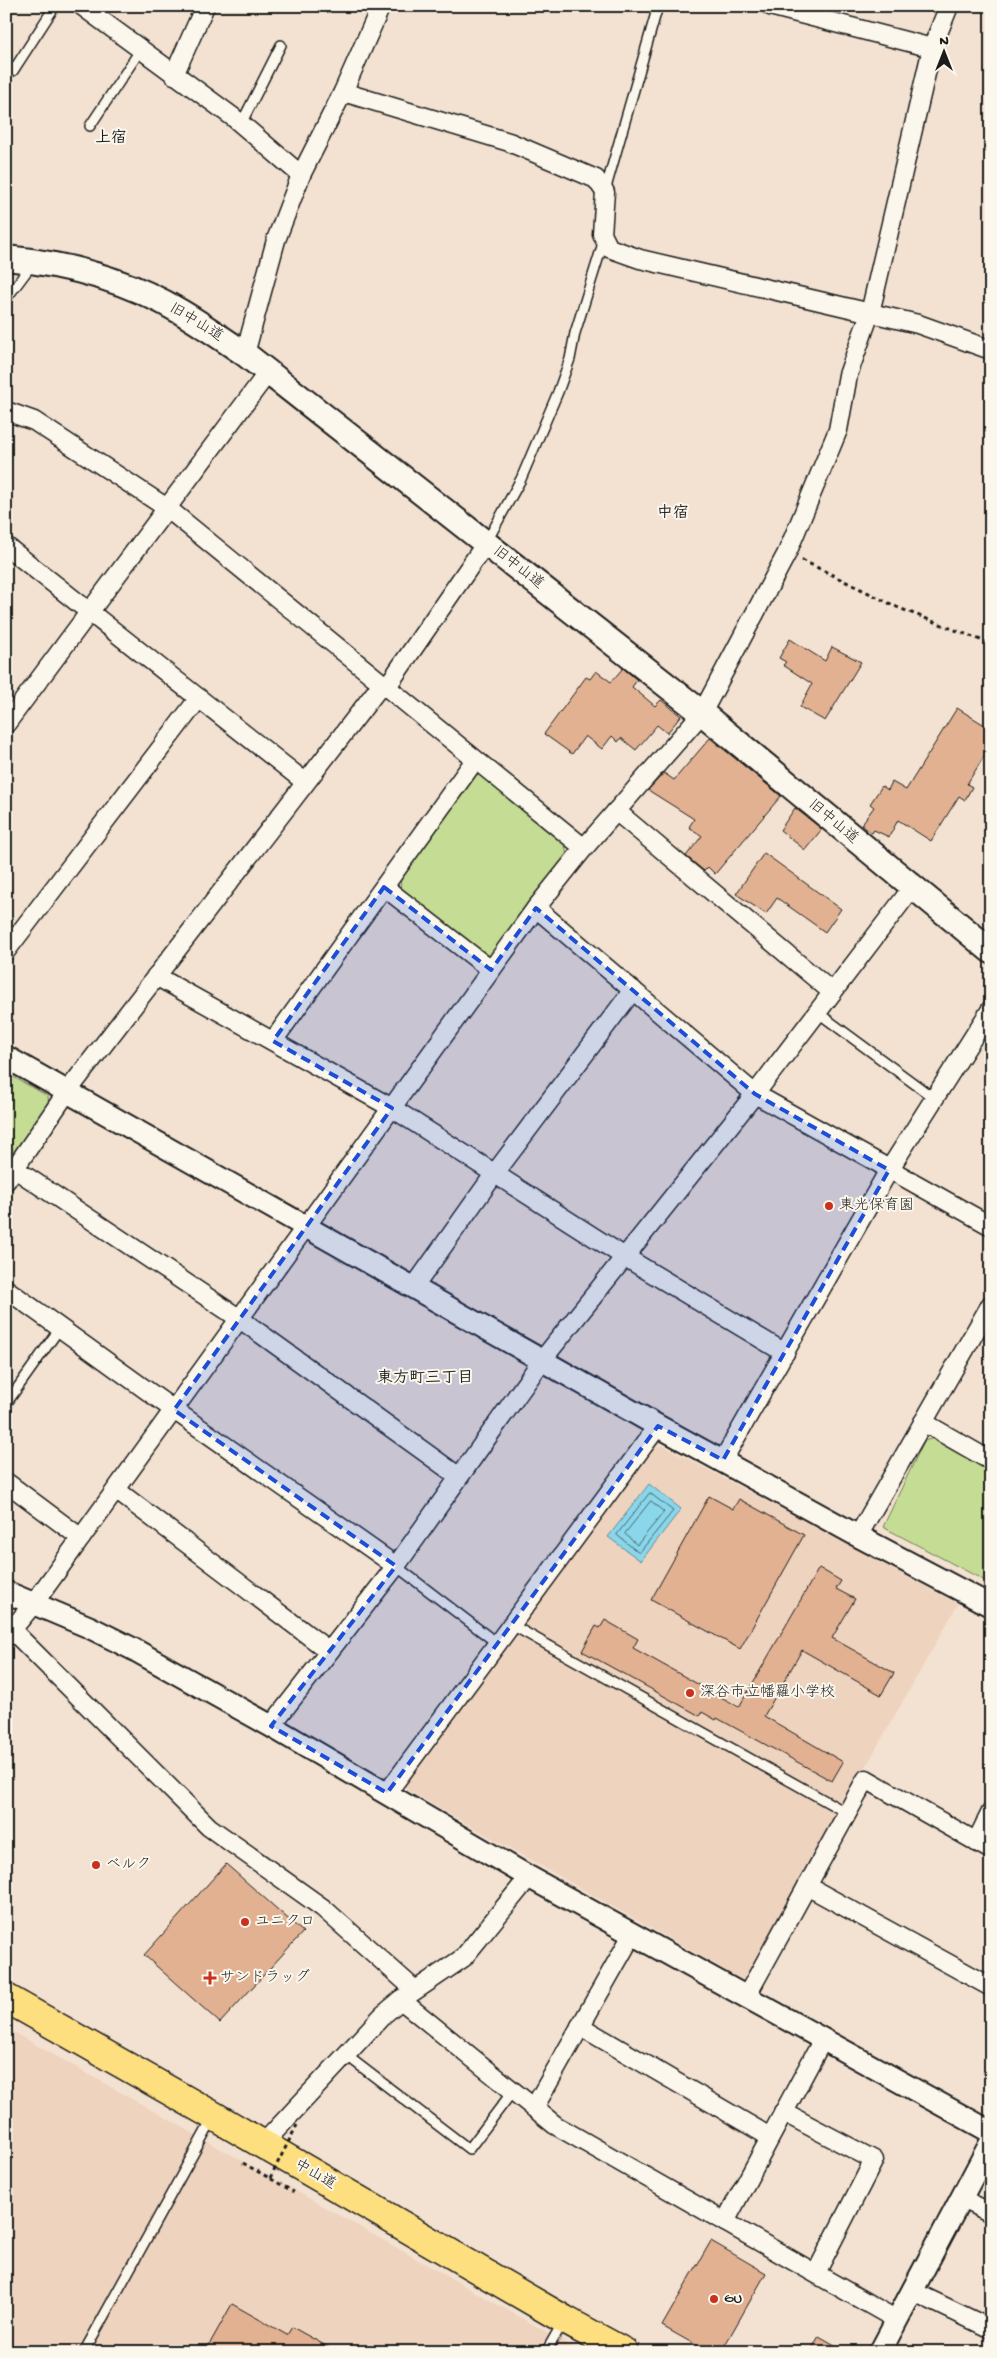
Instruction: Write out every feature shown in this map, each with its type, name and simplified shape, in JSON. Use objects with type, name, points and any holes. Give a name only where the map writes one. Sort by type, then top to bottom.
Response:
[{"type":"highway","name":"中山道","points":[[6,1998],[214,2116],[565,2320],[624,2352]]},
{"type":"main road","name":"旧中山道","points":[[6,258],[34,261],[85,271],[138,291],[180,311],[246,354],[702,713],[912,888],[991,951]]},
{"type":"street","points":[[82,6],[241,124],[302,175]]},
{"type":"street","points":[[174,76],[205,6]]},
{"type":"street","points":[[246,354],[276,240],[302,175],[343,92],[381,6]]},
{"type":"street","points":[[770,6],[932,48]]},
{"type":"street","points":[[897,2320],[554,2125],[513,2091],[408,1995],[323,1908],[209,1827],[9,1634],[34,1603],[536,908],[584,848],[702,713],[788,553],[833,447],[844,406],[848,375],[870,313],[932,48],[949,6]]},
{"type":"street","points":[[343,92],[509,142],[596,179],[605,192],[602,234],[609,248],[640,259],[918,324],[991,350]]},
{"type":"street","points":[[6,724],[269,371]]},
{"type":"street","points":[[6,411],[34,421],[166,508],[584,848]]},
{"type":"street","points":[[458,1476],[240,1319],[10,1175],[67,1092],[306,782],[384,687],[486,543]]},
{"type":"street","points":[[6,546],[306,782]]},
{"type":"street","points":[[6,951],[199,698]]},
{"type":"street","points":[[273,1041],[475,760]]},
{"type":"street","points":[[616,811],[832,992]]},
{"type":"street","points":[[384,887],[491,970]]},
{"type":"street","points":[[271,1726],[396,1566],[458,1476],[543,1359],[755,1094],[912,888]]},
{"type":"street","points":[[536,908],[755,1094],[991,1226]]},
{"type":"street","points":[[156,976],[392,1108],[625,1257],[785,1353]]},
{"type":"street","points":[[414,1287],[494,1173],[633,990]]},
{"type":"street","points":[[722,1460],[889,1170],[991,1009]]},
{"type":"street","points":[[6,1057],[543,1359],[658,1426],[858,1536],[991,1606]]},
{"type":"street","points":[[6,1289],[396,1566]]},
{"type":"street","points":[[858,1536],[991,1304]]},
{"type":"street","points":[[923,1422],[991,1461]]},
{"type":"street","points":[[387,1794],[658,1426]]},
{"type":"street","points":[[6,1482],[81,1538]]},
{"type":"street","points":[[116,1490],[329,1652]]},
{"type":"street","points":[[6,1592],[34,1603],[132,1649],[271,1726],[632,1935],[822,2041],[991,2132]]},
{"type":"street","points":[[746,1997],[866,1779],[984,1846],[991,1812]]},
{"type":"street","points":[[262,2145],[383,2015],[408,1995],[463,1958],[530,1877]]},
{"type":"street","points":[[807,1886],[991,1987]]},
{"type":"street","points":[[534,2108],[632,1935]]},
{"type":"street","points":[[580,2026],[770,2136]]},
{"type":"street","points":[[725,2222],[822,2041]]},
{"type":"street","points":[[784,2112],[874,2160],[816,2273]]},
{"type":"street","points":[[884,2350],[897,2320],[991,2142]]},
{"type":"street","points":[[962,2199],[991,2213]]},
{"type":"street","points":[[912,2291],[991,2329]]},
{"type":"lane","points":[[13,70],[55,6]]},
{"type":"lane","points":[[605,192],[658,6]]},
{"type":"lane","points":[[241,124],[281,45]]},
{"type":"lane","points":[[90,126],[141,49]]},
{"type":"lane","points":[[486,543],[521,479],[558,392],[570,358],[580,313],[604,239]]},
{"type":"lane","points":[[6,299],[34,261]]},
{"type":"lane","points":[[817,1012],[935,1100]]},
{"type":"lane","points":[[6,1404],[60,1328]]},
{"type":"lane","points":[[396,1566],[498,1644]]},
{"type":"lane","points":[[512,1625],[847,1813]]},
{"type":"lane","points":[[346,2055],[468,2149],[513,2091]]},
{"type":"lane","points":[[84,2352],[214,2116]]},
{"type":"lane","points":[[546,2352],[565,2320]]},
{"type":"path","points":[[788,553],[898,608],[991,644]]},
{"type":"path","points":[[270,2178],[297,2125]]},
{"type":"path","points":[[243,2163],[294,2192]]},
{"type":"highlighted area","points":[[384,887],[491,970],[536,908],[755,1094],[889,1170],[723,1460],[658,1426],[387,1793],[271,1726],[396,1566],[174,1410],[392,1108],[273,1041]]},
{"type":"shaded area","name":"深谷市立幡羅小学校","points":[[662,1445],[958,1604],[747,1976],[741,1979],[407,1790],[405,1783],[656,1447]]},
{"type":"shaded area","points":[[6,2028],[582,2352],[6,2352]]},
{"type":"green space","points":[[477,772],[564,840],[567,855],[497,953],[487,956],[400,891],[401,877]]},
{"type":"green space","points":[[6,1073],[48,1096],[49,1107],[6,1164]]},
{"type":"green space","points":[[934,1438],[991,1470],[991,1584],[883,1527],[924,1441]]},
{"type":"water","points":[[649,1484],[681,1509],[641,1561],[608,1537]]},
{"type":"building","points":[[790,639],[825,661],[832,647],[861,662],[825,721],[800,707],[812,684],[783,665],[786,662],[779,658]]},
{"type":"building","points":[[623,668],[637,680],[632,687],[655,706],[661,700],[681,716],[667,733],[657,725],[636,750],[621,738],[618,742],[612,736],[602,749],[585,736],[572,754],[544,734],[586,677],[590,679],[596,671],[611,682]]},
{"type":"building","points":[[957,708],[991,729],[991,745],[967,784],[972,787],[965,800],[959,796],[931,841],[898,820],[889,837],[874,830],[872,833],[861,825],[874,807],[870,804],[882,786],[888,790],[892,782],[906,790]]},
{"type":"building","points":[[710,738],[781,796],[715,874],[708,867],[704,871],[686,856],[702,836],[689,827],[694,819],[648,790],[664,773],[674,780]]},
{"type":"building","points":[[795,808],[822,829],[805,850],[780,830]]},
{"type":"building","points":[[764,853],[841,909],[825,932],[777,898],[766,914],[736,894]]},
{"type":"building","points":[[709,1496],[733,1509],[739,1499],[804,1535],[740,1649],[651,1600]]},
{"type":"building","points":[[819,1568],[841,1581],[836,1589],[855,1599],[832,1638],[894,1673],[881,1695],[802,1650],[764,1716],[843,1762],[832,1781],[717,1718],[716,1720],[702,1712],[700,1716],[582,1651],[596,1626],[600,1628],[605,1620],[638,1639],[633,1648],[739,1707]]},
{"type":"building","points":[[226,1864],[303,1932],[220,2023],[144,1955]]},
{"type":"building","name":"GU","points":[[711,2241],[766,2273],[721,2352],[708,2352],[662,2326]]},
{"type":"building","points":[[232,2304],[287,2335],[292,2327],[337,2352],[205,2352]]},
{"type":"building","points":[[819,2336],[847,2352],[810,2352]]},
{"type":"place","name":"東光保育園","points":[[829,1206]]},
{"type":"place","name":"深谷市立幡羅小学校","points":[[690,1693]]},
{"type":"place","name":"ベルク","points":[[96,1865]]},
{"type":"place","name":"ユニクロ","points":[[245,1922]]},
{"type":"place","name":"サンドラッグ","points":[[210,1978]]},
{"type":"place","name":"GU","points":[[714,2299]]},
{"type":"district","name":"上宿","points":[[111,139]]},
{"type":"district","name":"中宿","points":[[673,514]]},
{"type":"district","name":"東方町三丁目","points":[[425,1379]]}]
